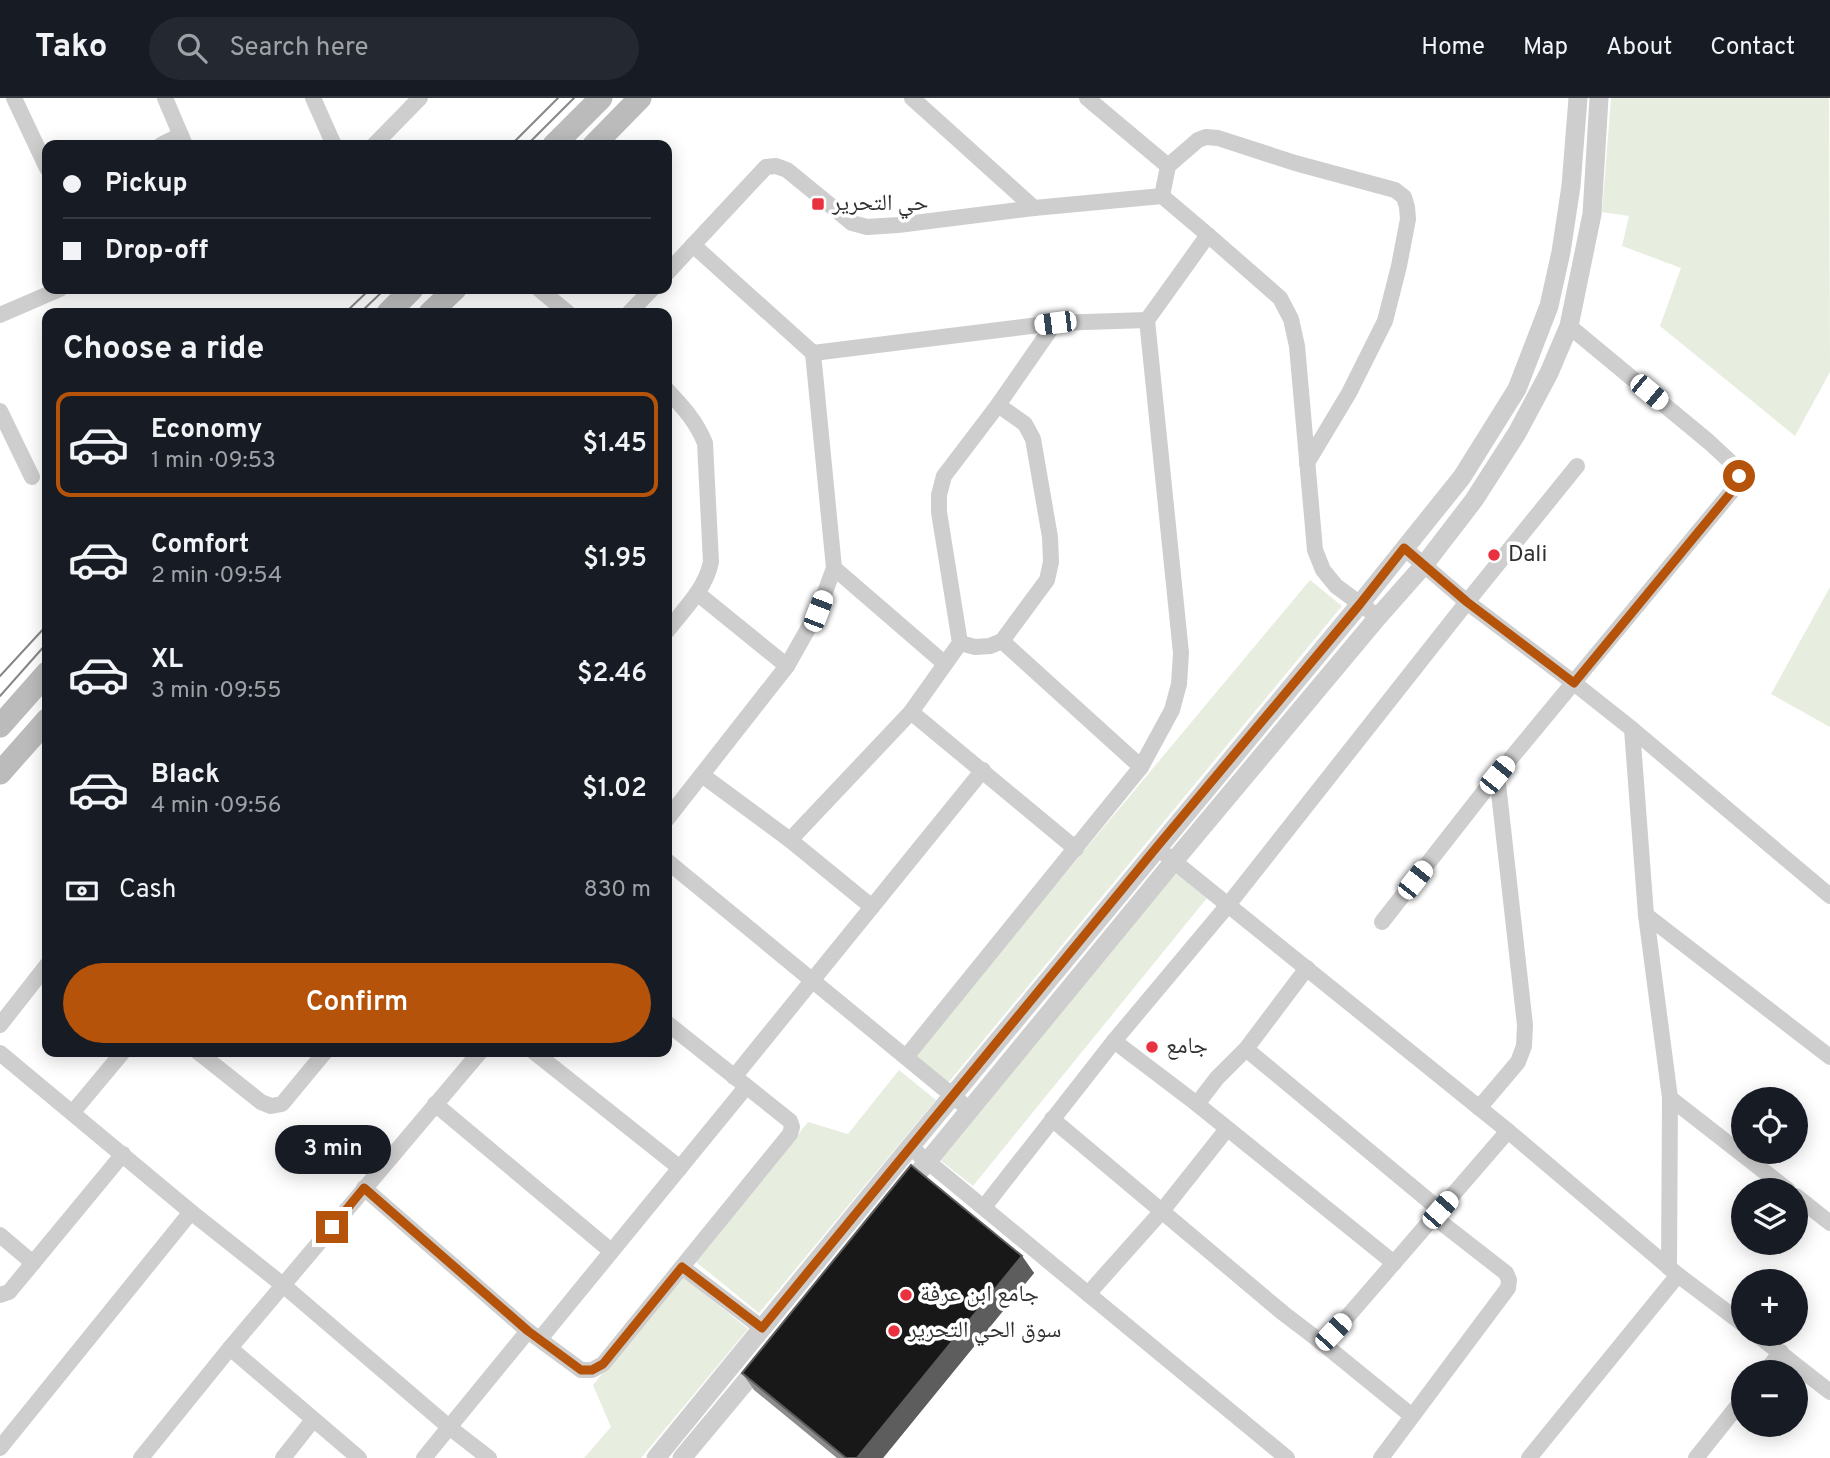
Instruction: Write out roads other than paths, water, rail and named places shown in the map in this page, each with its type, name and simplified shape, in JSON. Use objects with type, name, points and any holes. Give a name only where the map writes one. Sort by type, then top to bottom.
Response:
[{"type":"main road","points":[[559,140],[601,98]]},
{"type":"main road","points":[[599,140],[640,98]]},
{"type":"main road","points":[[393,308],[407,294]]},
{"type":"main road","points":[[435,308],[450,294]]},
{"type":"main road","points":[[0,726],[42,679]]},
{"type":"main road","points":[[0,773],[42,726]]},
{"type":"street","points":[[14,98],[42,157]]},
{"type":"street","points":[[166,98],[183,140]]},
{"type":"street","points":[[313,98],[332,140]]},
{"type":"street","points":[[378,140],[420,98]]},
{"type":"street","points":[[912,98],[1034,208]]},
{"type":"street","points":[[1087,98],[1168,166]]},
{"type":"street","points":[[656,1458],[1462,477],[1517,389],[1549,306],[1561,253],[1571,186],[1578,98]]},
{"type":"street","points":[[893,1203],[1174,861],[1424,565],[1474,500],[1517,433],[1549,373],[1569,326],[1592,214],[1600,98]]},
{"type":"street","points":[[1162,196],[1168,166],[1198,140],[1206,137],[1218,138],[1295,163],[1395,190],[1404,197],[1408,219],[1385,321],[1349,393],[1307,463]]},
{"type":"street","points":[[672,268],[766,167],[776,166],[787,170],[852,223],[867,227],[1162,196],[1280,298],[1291,319],[1297,346],[1315,550],[1323,570],[1336,586],[1378,617]]},
{"type":"street","points":[[906,1057],[1141,767],[1172,710],[1179,684],[1181,653],[1147,320],[1208,235]]},
{"type":"street","points":[[672,813],[786,666],[818,611],[834,568],[813,353],[693,245]]},
{"type":"street","points":[[0,315],[48,294]]},
{"type":"street","points":[[546,294],[562,308]]},
{"type":"street","points":[[634,308],[647,294]]},
{"type":"street","points":[[813,353],[1055,323],[1147,320]]},
{"type":"street","points":[[790,840],[911,712],[960,643],[939,512],[939,495],[944,476],[1055,323]]},
{"type":"street","points":[[1382,922],[1497,775],[1737,485],[1737,468],[1569,326]]},
{"type":"street","points":[[672,396],[692,418],[705,443],[711,562],[708,577],[672,625]]},
{"type":"street","points":[[960,643],[975,647],[990,646],[1002,641],[1047,580],[1051,562],[1050,537],[1033,439],[1025,424],[998,405]]},
{"type":"street","points":[[0,411],[32,477]]},
{"type":"street","points":[[984,1207],[1114,1041],[1228,905],[1577,466]]},
{"type":"street","points":[[1404,548],[1467,602],[1632,729],[1830,896]]},
{"type":"street","points":[[834,568],[944,663]]},
{"type":"street","points":[[697,593],[786,666]]},
{"type":"street","points":[[1002,641],[1141,767]]},
{"type":"street","points":[[911,712],[1076,849]]},
{"type":"street","points":[[1529,1458],[1674,1271],[1670,1098],[1646,915],[1632,729]]},
{"type":"street","points":[[424,1458],[449,1427],[611,1251],[680,1168],[812,980],[983,770]]},
{"type":"street","points":[[702,775],[790,840],[872,906]]},
{"type":"street","points":[[1479,1108],[1518,1062],[1524,1046],[1525,1025],[1497,775]]},
{"type":"street","points":[[1156,848],[1508,1131],[1674,1271],[1731,1315]]},
{"type":"street","points":[[672,866],[970,1110]]},
{"type":"street","points":[[1646,915],[1830,1056]]},
{"type":"street","points":[[1196,1104],[1245,1049],[1307,968]]},
{"type":"street","points":[[0,1025],[42,971]]},
{"type":"street","points":[[364,1188],[534,1335],[581,1370],[592,1370],[603,1364],[790,1134],[792,1127],[790,1121],[672,1027]]},
{"type":"street","points":[[1114,1041],[1394,1264]]},
{"type":"street","points":[[1245,1049],[1506,1273],[1509,1280],[1508,1288],[1381,1458]]},
{"type":"street","points":[[0,1053],[489,1458]]},
{"type":"street","points":[[73,1112],[119,1057]]},
{"type":"street","points":[[204,1057],[261,1102],[271,1106],[282,1104],[321,1057]]},
{"type":"street","points":[[141,1458],[230,1348],[476,1057]]},
{"type":"street","points":[[540,1057],[680,1168]]},
{"type":"street","points":[[1670,1098],[1773,1178]]},
{"type":"street","points":[[435,1104],[611,1251]]},
{"type":"street","points":[[1052,1119],[1283,1313],[1412,1416]]},
{"type":"street","points":[[1088,1294],[1162,1211],[1227,1129]]},
{"type":"street","points":[[1321,1342],[1394,1264],[1508,1131]]},
{"type":"street","points":[[910,1147],[1287,1458]]},
{"type":"street","points":[[0,1295],[9,1292],[123,1154]]},
{"type":"street","points":[[1808,1206],[1830,1223]]},
{"type":"street","points":[[0,1448],[191,1212]]},
{"type":"street","points":[[0,1235],[33,1263]]},
{"type":"street","points":[[682,1267],[762,1328]]},
{"type":"street","points":[[1773,1346],[1830,1392]]},
{"type":"street","points":[[230,1348],[359,1458]]},
{"type":"street","points":[[682,1458],[770,1352]]},
{"type":"street","points":[[1775,1360],[1781,1352]]},
{"type":"street","points":[[1696,1458],[1731,1414]]},
{"type":"street","points":[[283,1458],[313,1420]]},
{"type":"tram line","points":[[516,140],[558,98]]},
{"type":"tram line","points":[[532,140],[574,98]]},
{"type":"tram line","points":[[350,308],[365,294]]},
{"type":"tram line","points":[[365,308],[380,294]]},
{"type":"tram line","points":[[0,676],[42,630]]},
{"type":"tram line","points":[[0,696],[42,649]]},
{"type":"place","name":"حي التحرير","points":[[818,204]]},
{"type":"place","name":"Dali","points":[[1494,555]]},
{"type":"place","name":"جامع","points":[[1152,1047]]},
{"type":"place","name":"جامع ابن عرفة","points":[[906,1295]]},
{"type":"place","name":"سوق الحي التحرير","points":[[894,1331]]}]
